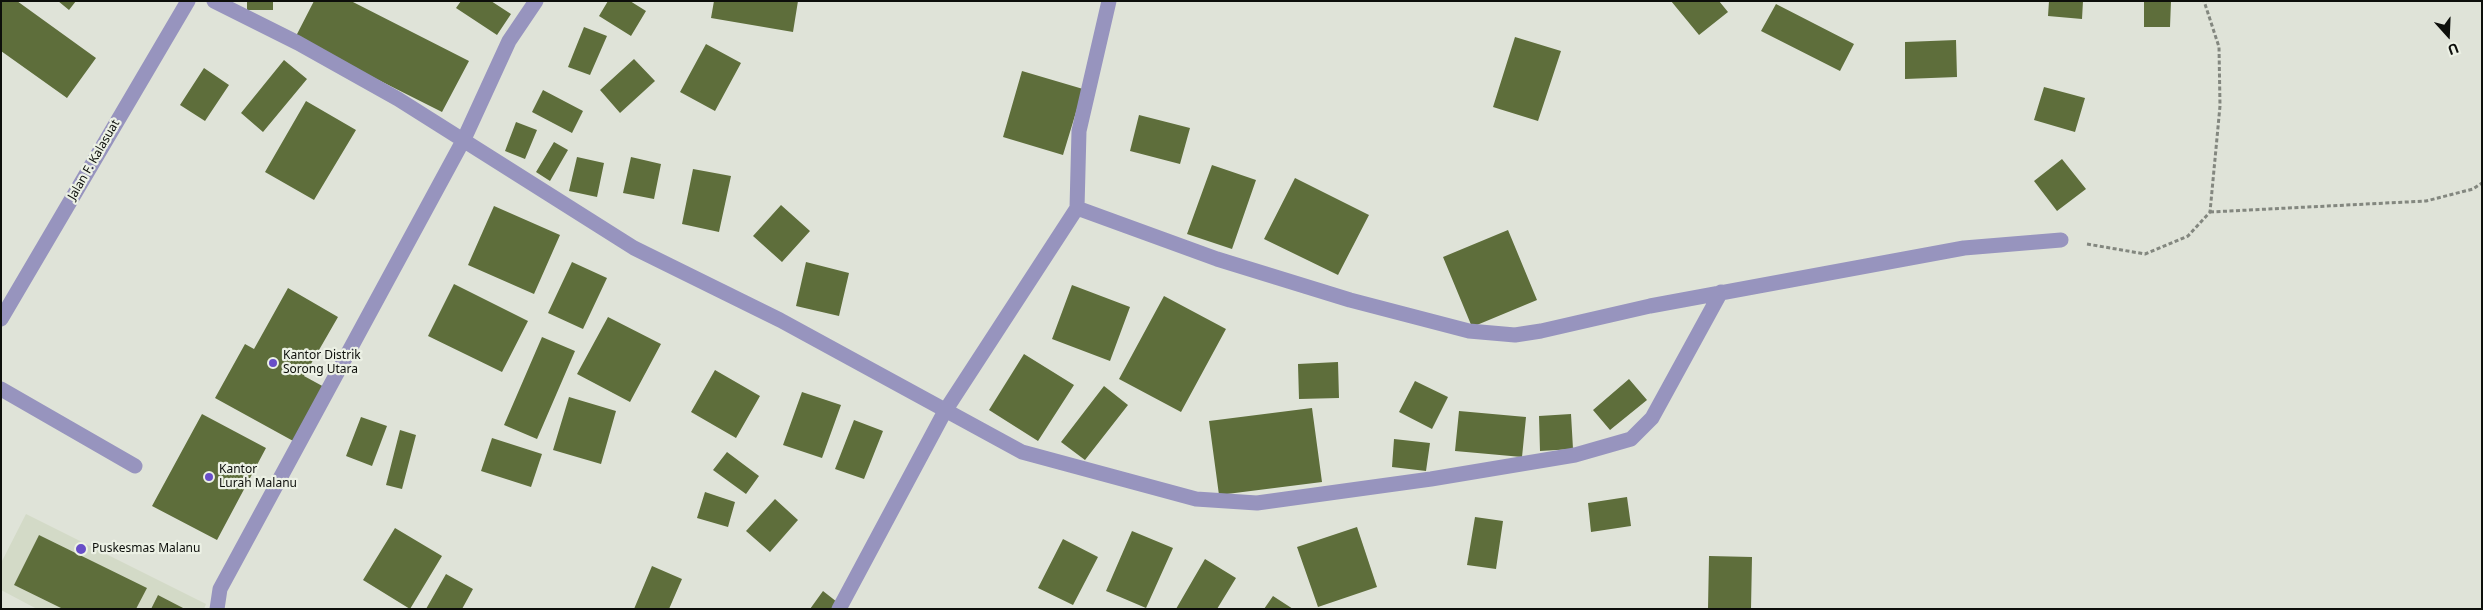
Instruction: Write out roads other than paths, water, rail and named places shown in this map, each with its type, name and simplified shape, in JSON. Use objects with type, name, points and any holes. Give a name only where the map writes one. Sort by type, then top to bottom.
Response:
[{"type":"street","name":"Jalan F. Kalasuat","points":[[1,319],[188,1]]},
{"type":"street","points":[[214,1],[298,43],[464,139],[634,248],[780,320],[1022,452],[1196,499],[1257,503],[1431,479],[1575,455],[1631,439],[1652,418],[1721,292]]},
{"type":"street","points":[[217,609],[220,589],[464,139],[510,41],[536,1]]},
{"type":"street","points":[[839,609],[945,411],[1077,208],[1079,131],[1109,1]]},
{"type":"street","points":[[1077,208],[1217,259],[1350,300],[1469,331],[1515,335],[1721,292],[1964,248],[2061,240]]},
{"type":"street","points":[[1,389],[135,466]]},
{"type":"place","name":"Kantor Distrik Sorong Utara","points":[[273,363]]},
{"type":"place","name":"Kantor Lurah Malanu","points":[[209,477]]},
{"type":"place","name":"Puskesmas Malanu","points":[[81,549]]}]
